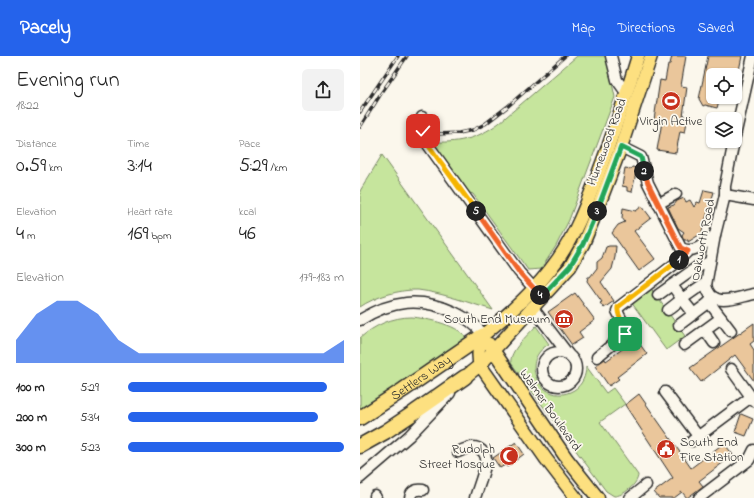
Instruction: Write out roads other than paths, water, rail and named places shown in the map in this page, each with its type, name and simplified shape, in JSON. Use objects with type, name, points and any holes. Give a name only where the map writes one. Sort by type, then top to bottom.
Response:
[{"type":"highway","name":"Settlers Way","points":[[360,418],[482,335]]},
{"type":"highway","name":"Settlers Way","points":[[360,446],[386,432],[465,377]]},
{"type":"main road","name":"Humewood Road","points":[[465,377],[480,365],[532,307],[538,293],[572,237],[583,213],[626,94],[638,56]]},
{"type":"main road","name":"Humewood Road","points":[[482,335],[513,310],[538,293],[570,266],[583,244],[593,220],[621,147],[651,56]]},
{"type":"main road","name":"Walmer Boulevard","points":[[482,335],[567,459],[598,498]]},
{"type":"main road","points":[[482,335],[479,359],[480,365],[546,459],[576,498]]},
{"type":"street","points":[[611,56],[617,80],[626,94]]},
{"type":"street","points":[[740,112],[753,56]]},
{"type":"street","points":[[422,117],[423,131],[426,142],[519,272],[538,293]]},
{"type":"street","points":[[621,147],[644,158],[646,178],[658,204],[681,248],[688,251]]},
{"type":"street","name":"Oakworth Road","points":[[731,332],[720,318],[706,285],[715,235],[725,195],[725,186],[733,148]]},
{"type":"street","points":[[658,204],[676,194]]},
{"type":"street","points":[[725,195],[754,200]]},
{"type":"street","points":[[597,357],[625,334],[625,326],[618,311],[618,307],[676,263],[688,251],[701,246],[715,235]]},
{"type":"street","points":[[658,295],[697,267],[710,262]]},
{"type":"street","points":[[672,285],[694,314]]},
{"type":"street","points":[[668,310],[702,285],[706,285]]},
{"type":"street","points":[[679,325],[712,299],[727,301],[754,294]]},
{"type":"street","points":[[360,320],[374,311],[395,304],[418,302],[435,305],[456,313],[476,325],[482,335]]},
{"type":"street","points":[[532,307],[568,354]]},
{"type":"street","points":[[684,345],[720,318]]},
{"type":"street","points":[[704,330],[714,343]]},
{"type":"street","points":[[665,392],[695,439],[753,399],[731,369]]},
{"type":"street","points":[[360,478],[409,436],[465,377]]},
{"type":"street","points":[[458,452],[475,447],[482,450],[486,458],[475,498]]},
{"type":"street","points":[[699,498],[749,460],[754,450]]},
{"type":"street","points":[[630,498],[646,485]]},
{"type":"street","points":[[410,498],[414,491],[423,490]]},
{"type":"railway","points":[[360,112],[398,56]]},
{"type":"railway","points":[[360,127],[407,56]]},
{"type":"railway","points":[[437,134],[459,133],[473,130],[485,124],[507,107],[565,56]]},
{"type":"place","name":"Virgin Active","points":[[671,101]]},
{"type":"place","name":"South End Museum","points":[[564,319]]},
{"type":"place","name":"South End Fire Station","points":[[666,449]]},
{"type":"place","name":"Rudolph Street Mosque","points":[[509,456]]}]
